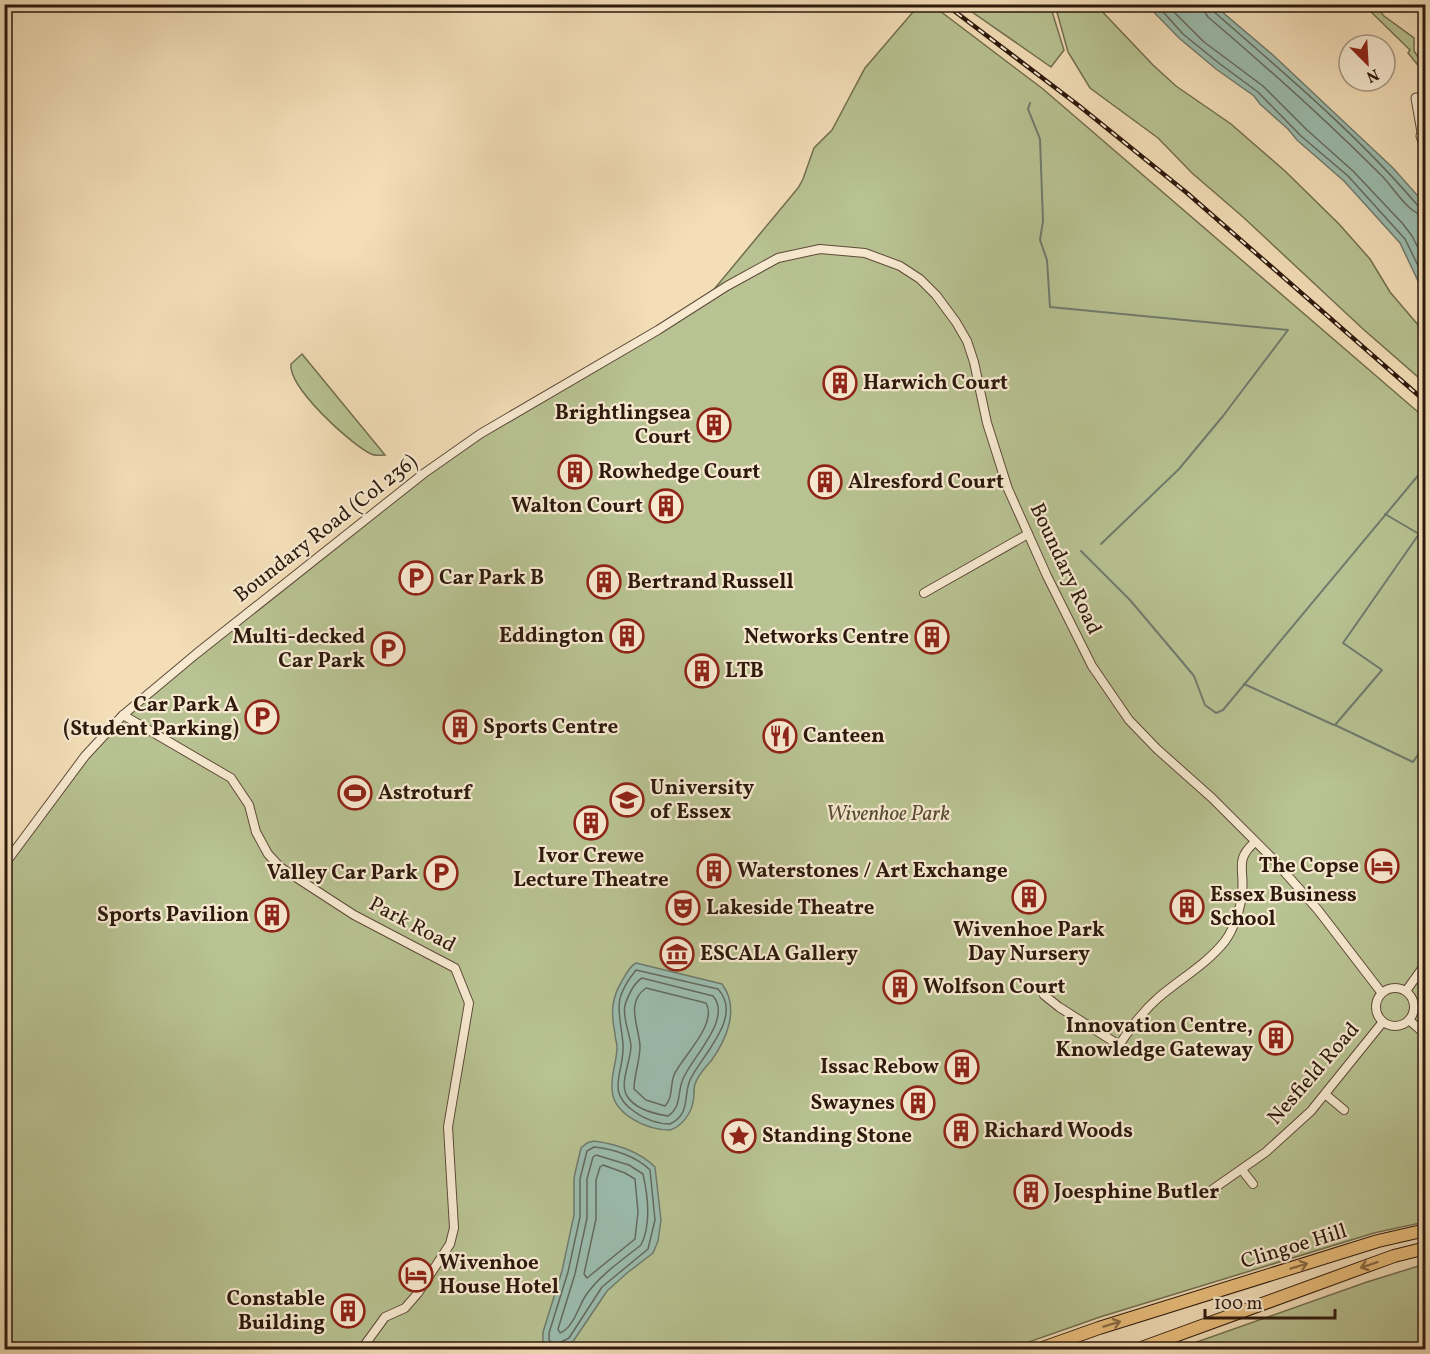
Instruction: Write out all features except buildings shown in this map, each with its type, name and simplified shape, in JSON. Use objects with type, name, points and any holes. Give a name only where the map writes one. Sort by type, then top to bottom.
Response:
[{"type":"main road","name":"Clingoe Hill","points":[[1037,1350],[1099,1328],[1425,1229]]},
{"type":"main road","name":"Clingoe Hill","points":[[1136,1350],[1383,1260],[1425,1248]]},
{"type":"street","points":[[1416,98],[1424,129],[1421,136],[1425,150]]},
{"type":"street","name":"Boundary Road","points":[[726,286],[778,258],[820,249],[866,254],[900,266],[920,279],[946,308],[967,340],[997,459],[1028,534],[1092,666],[1129,720],[1156,749],[1212,798],[1255,842],[1318,910],[1381,992]]},
{"type":"street","name":"Boundary Road (Col 236)","points":[[4,865],[86,756],[123,715],[196,654],[405,488],[458,449],[726,286]]},
{"type":"street","points":[[924,593],[1028,534]]},
{"type":"street","name":"Park Road","points":[[123,715],[231,778],[249,805],[256,832],[268,854],[280,867],[354,915],[455,968],[461,981],[469,1003],[448,1127],[454,1228],[450,1244],[418,1293],[405,1308],[385,1317],[361,1350]]},
{"type":"street","points":[[1044,995],[1119,1045],[1141,1013],[1208,959],[1226,940],[1236,918],[1242,893],[1242,861],[1245,850],[1255,842]]},
{"type":"street","points":[[1406,991],[1425,963]]},
{"type":"street","points":[[1394,987],[1406,991],[1413,1001],[1413,1011],[1409,1020],[1396,1026],[1382,1023],[1376,1008],[1381,992],[1394,987]]},
{"type":"street","points":[[1409,1020],[1425,1035]]},
{"type":"street","name":"Nesfield Road","points":[[1213,1189],[1279,1141],[1325,1094],[1382,1023]]},
{"type":"street","points":[[1325,1094],[1344,1110]]},
{"type":"street","points":[[1242,1170],[1253,1184]]},
{"type":"green space","name":"Wivenhoe Park","points":[[919,5],[932,5],[1043,89],[1425,418],[1425,1222],[1374,1233],[1100,1317],[1009,1349],[5,1349],[5,865],[85,756],[123,715],[458,449],[706,299],[798,188],[814,148],[832,130],[865,68]]},
{"type":"green space","points":[[962,5],[1050,5],[1064,50],[1051,67]]},
{"type":"green space","points":[[1055,5],[1096,5],[1176,86],[1231,124],[1285,171],[1339,224],[1370,259],[1390,292],[1425,333],[1425,383],[1192,173],[1158,138],[1090,88],[1068,52]]},
{"type":"green space","points":[[1364,5],[1374,5],[1384,16],[1414,38],[1414,51],[1425,67],[1425,74],[1408,53],[1410,50],[1397,37],[1397,33],[1393,33]]},
{"type":"green space","points":[[302,354],[385,455],[373,455],[361,448],[309,400],[293,374],[291,364]]},
{"type":"green space","points":[[1425,1264],[1425,1349],[1177,1349],[1367,1282]]},
{"type":"water","points":[[1147,5],[1214,5],[1274,56],[1393,168],[1425,204],[1425,291],[1400,243],[1344,181],[1297,140],[1254,96],[1216,69],[1179,38]]},
{"type":"water","points":[[636,963],[722,984],[730,1003],[731,1013],[726,1033],[717,1052],[696,1081],[690,1111],[682,1123],[670,1130],[652,1127],[633,1119],[618,1106],[614,1098],[612,1083],[617,1047],[613,1006],[618,988],[626,973]]},
{"type":"water","points":[[594,1141],[627,1149],[649,1161],[655,1167],[661,1220],[658,1241],[653,1253],[607,1291],[572,1343],[553,1349],[543,1345],[543,1332],[562,1271],[574,1215],[574,1178],[581,1148]]},
{"type":"waterway","points":[[1030,103],[1028,109],[1040,139],[1043,221],[1040,240],[1047,260],[1050,307],[1288,330],[1223,416],[1179,469],[1101,544]]},
{"type":"waterway","points":[[1081,551],[1130,600],[1179,658],[1194,676],[1205,705],[1216,713],[1223,710],[1426,466]]},
{"type":"waterway","points":[[1385,514],[1419,534],[1343,643],[1382,670],[1335,725],[1413,762],[1426,743]]},
{"type":"waterway","points":[[1244,684],[1334,725]]},
{"type":"railway","points":[[945,4],[1078,105],[1187,193],[1426,402]]},
{"type":"place","name":"Harwich Court","points":[[840,383]]},
{"type":"place","name":"Brightlingsea Court","points":[[714,425]]},
{"type":"place","name":"Rowhedge Court","points":[[575,472]]},
{"type":"place","name":"Alresford Court","points":[[825,482]]},
{"type":"place","name":"Walton Court","points":[[666,506]]},
{"type":"place","name":"Car Park B","points":[[416,578]]},
{"type":"place","name":"Bertrand Russell","points":[[604,582]]},
{"type":"place","name":"Eddington","points":[[627,636]]},
{"type":"place","name":"Networks Centre","points":[[932,637]]},
{"type":"place","name":"Multi-decked Car Park","points":[[388,649]]},
{"type":"place","name":"LTB","points":[[702,671]]},
{"type":"place","name":"Car Park A (Student Parking)","points":[[262,717]]},
{"type":"place","name":"Sports Centre","points":[[460,727]]},
{"type":"place","name":"Canteen","points":[[780,736]]},
{"type":"place","name":"Astroturf","points":[[355,793]]},
{"type":"place","name":"University of Essex","points":[[627,800]]},
{"type":"place","name":"Ivor Crewe Lecture Theatre","points":[[591,823]]},
{"type":"place","name":"The Copse","points":[[1382,866]]},
{"type":"place","name":"Waterstones / Art Exchange","points":[[714,871]]},
{"type":"place","name":"Valley Car Park","points":[[441,873]]},
{"type":"place","name":"Wivenhoe Park Day Nursery","points":[[1029,897]]},
{"type":"place","name":"Essex Business School","points":[[1187,907]]},
{"type":"place","name":"Lakeside Theatre","points":[[683,908]]},
{"type":"place","name":"Sports Pavilion","points":[[272,915]]},
{"type":"place","name":"ESCALA Gallery","points":[[677,954]]},
{"type":"place","name":"Wolfson Court","points":[[900,987]]},
{"type":"place","name":"Innovation Centre, Knowledge Gateway","points":[[1276,1038]]},
{"type":"place","name":"Issac Rebow","points":[[962,1067]]},
{"type":"place","name":"Swaynes","points":[[918,1103]]},
{"type":"place","name":"Richard Woods","points":[[961,1131]]},
{"type":"place","name":"Standing Stone","points":[[739,1136]]},
{"type":"place","name":"Joesphine Butler","points":[[1031,1192]]},
{"type":"place","name":"Wivenhoe House Hotel","points":[[416,1275]]},
{"type":"place","name":"Constable Building","points":[[348,1311]]}]
